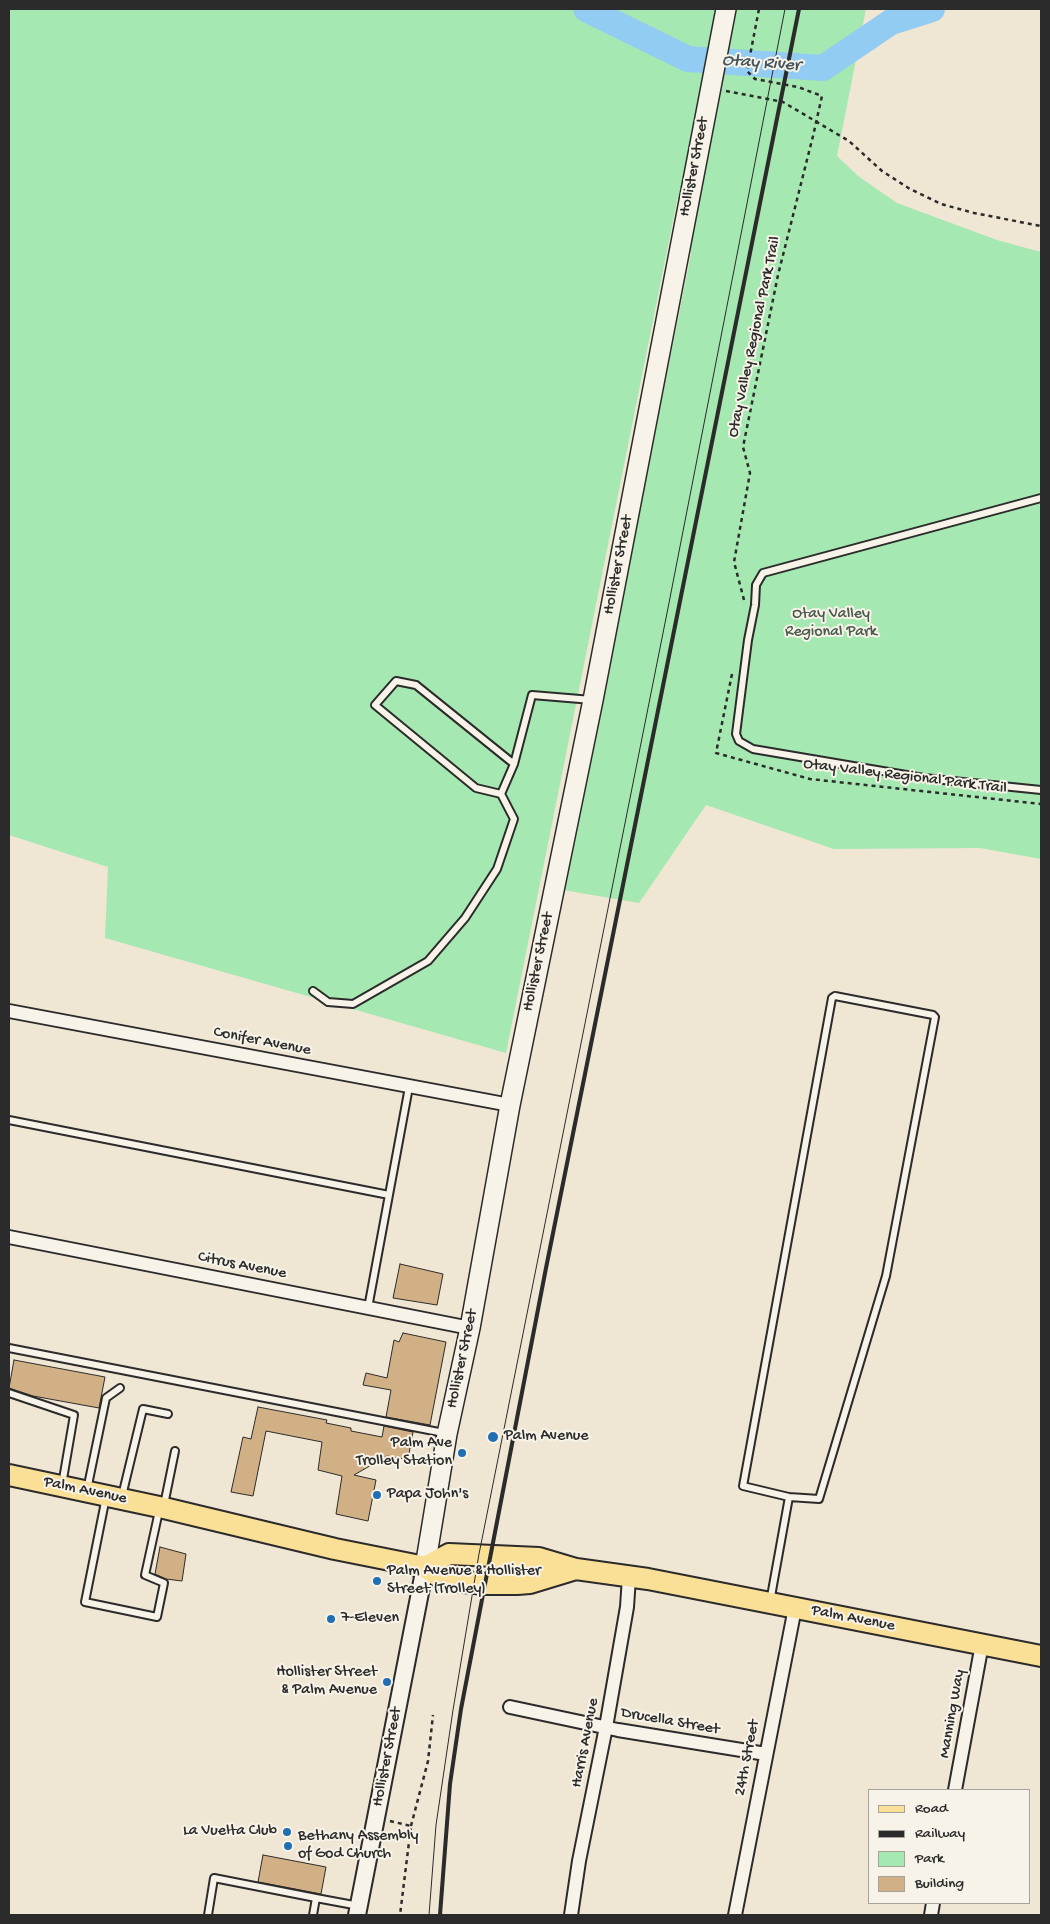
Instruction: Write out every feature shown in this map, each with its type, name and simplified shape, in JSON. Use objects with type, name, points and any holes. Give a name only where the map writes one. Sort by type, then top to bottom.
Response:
[{"type":"main road","name":"Hollister Street","points":[[425,1567],[447,1434],[470,1328],[510,1105],[593,700],[726,9]]},
{"type":"main road","name":"Palm Avenue","points":[[9,1475],[335,1549],[425,1567],[443,1580],[509,1584],[530,1583],[576,1569]]},
{"type":"main road","name":"Palm Avenue","points":[[425,1567],[453,1553],[539,1558],[576,1569],[629,1576],[1041,1656]]},
{"type":"street","name":"Conifer Avenue","points":[[9,1010],[510,1105]]},
{"type":"street","name":"Citrus Avenue","points":[[9,1236],[470,1328]]},
{"type":"street","name":"Hollister Street","points":[[358,1911],[425,1567]]},
{"type":"street","name":"Harris Avenue","points":[[570,1915],[627,1607],[629,1576]]},
{"type":"street","name":"24th Street","points":[[735,1915],[795,1608]]},
{"type":"street","name":"Manning Way","points":[[955,1789],[982,1644]]},
{"type":"street","name":"Drucella Street","points":[[510,1707],[606,1727],[766,1754]]},
{"type":"lane","points":[[1041,498],[763,573],[756,585],[755,605],[748,640],[736,734],[739,741],[753,749],[924,778],[1041,790]]},
{"type":"lane","points":[[313,991],[328,1002],[354,1004],[428,961],[465,918],[497,869],[514,819],[501,794],[476,788],[375,705],[396,681],[416,685],[514,764]]},
{"type":"lane","points":[[501,794],[514,764],[532,695],[593,700]]},
{"type":"lane","points":[[835,996],[933,1015],[935,1017],[886,1276],[820,1498],[789,1497],[744,1488],[743,1486],[832,998],[835,996]]},
{"type":"lane","points":[[368,1308],[409,1087]]},
{"type":"lane","points":[[9,1120],[389,1195]]},
{"type":"lane","points":[[9,1348],[447,1434]]},
{"type":"lane","points":[[87,1492],[106,1398],[120,1388]]},
{"type":"lane","points":[[9,1393],[74,1415],[61,1486]]},
{"type":"lane","points":[[168,1414],[143,1409],[114,1498],[85,1602],[157,1616],[164,1583],[145,1575],[175,1451]]},
{"type":"lane","points":[[770,1603],[789,1497]]},
{"type":"lane","points":[[208,1915],[214,1878],[316,1898],[358,1911]]},
{"type":"lane","points":[[313,1915],[316,1898]]},
{"type":"path","name":"Otay Valley Regional Park Trail","points":[[745,606],[734,562],[750,474],[743,447],[778,275],[822,96],[798,87],[755,79],[747,72],[759,9]]},
{"type":"path","points":[[710,88],[783,102],[849,141],[882,171],[910,189],[933,200],[974,213],[1041,226]]},
{"type":"path","name":"Otay Valley Regional Park Trail","points":[[732,670],[716,753],[810,779],[1041,804]]},
{"type":"path","points":[[400,1915],[411,1826],[428,1762],[433,1716]]},
{"type":"path","points":[[376,1817],[411,1826]]},
{"type":"green space","name":"Otay Valley Regional Park","points":[[9,9],[866,9],[837,156],[858,176],[897,203],[997,240],[1041,252],[1041,859],[980,848],[834,849],[706,805],[639,903],[563,890],[691,254],[678,196],[506,1053],[105,938],[108,867],[9,835]]},
{"type":"building","points":[[400,1264],[443,1274],[437,1305],[393,1298]]},
{"type":"building","points":[[403,1333],[446,1342],[430,1425],[386,1417],[391,1390],[363,1385],[366,1373],[387,1378],[394,1340],[399,1342]]},
{"type":"building","points":[[14,1360],[105,1377],[99,1408],[33,1396],[9,1388]]},
{"type":"building","points":[[258,1407],[327,1420],[326,1423],[351,1428],[351,1431],[382,1437],[384,1426],[413,1432],[409,1454],[405,1453],[404,1459],[387,1456],[354,1475],[376,1480],[368,1521],[336,1514],[342,1476],[318,1470],[322,1442],[266,1431],[253,1496],[231,1492],[243,1437],[251,1439]]},
{"type":"building","points":[[160,1547],[186,1554],[182,1581],[166,1579],[155,1574]]},
{"type":"building","points":[[263,1855],[326,1867],[321,1894],[258,1882]]},
{"type":"waterway","name":"Otay River","points":[[586,9],[688,59],[823,68],[891,22],[932,9]]},
{"type":"tram line","points":[[429,1915],[436,1825],[479,1554],[668,608],[785,9]]},
{"type":"railway","points":[[440,1915],[450,1784],[461,1709],[546,1268],[799,9]]},
{"type":"place","name":"Palm Avenue","points":[[493,1437]]},
{"type":"place","name":"Palm Ave Trolley Station","points":[[462,1453]]},
{"type":"place","name":"Papa John's","points":[[377,1495]]},
{"type":"place","name":"Palm Avenue & Hollister Street (Trolley)","points":[[377,1581]]},
{"type":"place","name":"7-Eleven","points":[[331,1619]]},
{"type":"place","name":"Hollister Street & Palm Avenue","points":[[387,1682]]},
{"type":"place","name":"La Vuelta Club","points":[[287,1832]]},
{"type":"place","name":"Bethany Assembly of God Church","points":[[288,1846]]}]
